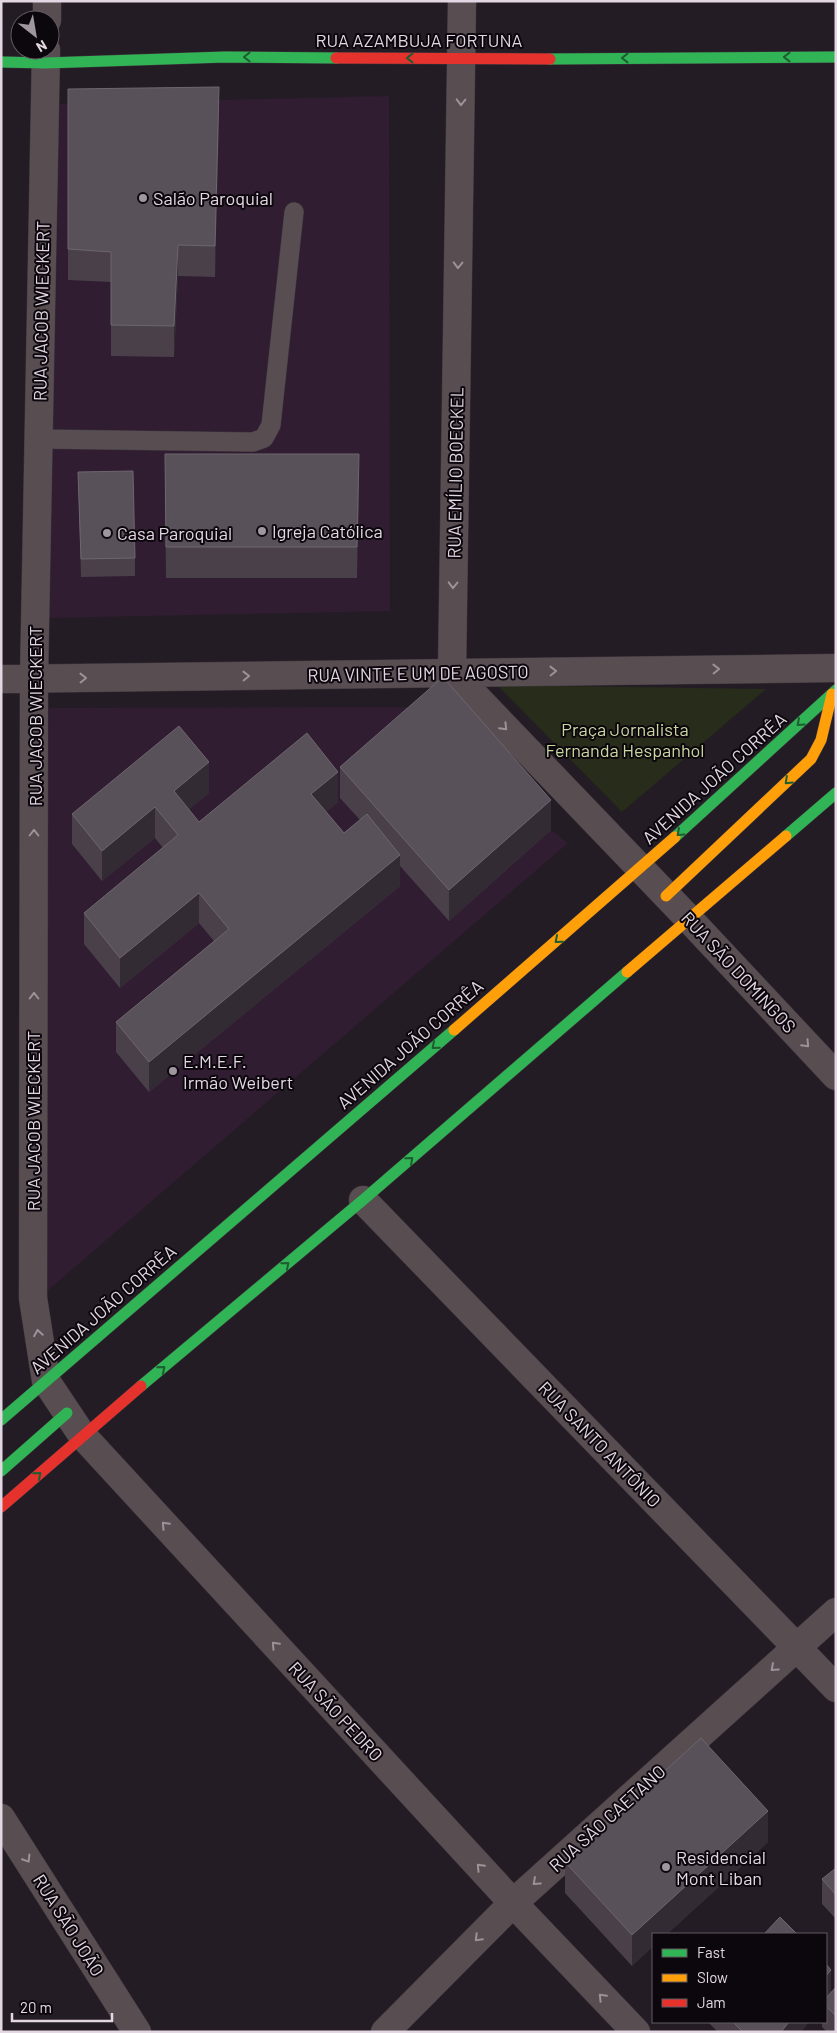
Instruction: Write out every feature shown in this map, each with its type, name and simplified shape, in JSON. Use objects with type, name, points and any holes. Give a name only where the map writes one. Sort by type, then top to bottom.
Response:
[{"type":"main road","name":"RUA AZAMBUJA FORTUNA","points":[[60,56],[461,59],[836,57]]},
{"type":"main road","name":"RUA AZAMBUJA FORTUNA","points":[[1,62],[16,60]]},
{"type":"main road","name":"AVENIDA JOÃO CORRÊA","points":[[1,1420],[640,869],[834,684]]},
{"type":"main road","points":[[666,896],[811,759],[821,740],[834,684]]},
{"type":"main road","points":[[1,1507],[82,1436],[363,1200],[836,793]]},
{"type":"main road","points":[[1,1471],[67,1412]]},
{"type":"street","name":"RUA EMÍLIO BOECKEL","points":[[452,672],[462,1]]},
{"type":"street","name":"RUA JACOB WIECKERT","points":[[46,60],[34,679],[33,1298],[46,1381]]},
{"type":"street","name":"RUA VINTE E UM DE AGOSTO","points":[[1,679],[452,672],[834,684]]},
{"type":"street","points":[[452,672],[640,869]]},
{"type":"street","name":"RUA SÃO DOMINGOS","points":[[640,869],[836,1076]]},
{"type":"street","name":"RUA SANTO ANTÔNIO","points":[[363,1200],[836,1688]]},
{"type":"street","name":"RUA SÃO PEDRO","points":[[46,1381],[82,1436],[513,1903],[636,2032]]},
{"type":"street","name":"RUA SÃO CAETANO","points":[[385,2032],[513,1903],[836,1612]]},
{"type":"street","name":"RUA SÃO JOÃO","points":[[1,1818],[137,2032]]},
{"type":"lane","points":[[39,439],[253,442],[264,438],[271,424],[294,212]]},
{"type":"shaded area","points":[[389,96],[390,611],[45,618],[56,104]]},
{"type":"shaded area","name":"E.M.E.F. Irmão Weibert","points":[[443,707],[551,830],[568,843],[39,1298],[49,708]]},
{"type":"green space","name":"Praça Jornalista Fernanda Hespanhol","points":[[497,685],[766,689],[622,812]]},
{"type":"building","name":"Salão Paroquial","points":[[219,87],[215,246],[178,245],[174,326],[111,325],[111,252],[68,249],[68,89]]},
{"type":"building","name":"Igreja Católica","points":[[165,454],[359,454],[357,547],[166,547]]},
{"type":"building","name":"Casa Paroquial","points":[[133,471],[135,558],[81,559],[78,472]]},
{"type":"building","points":[[443,677],[551,800],[449,890],[340,767]]},
{"type":"building","points":[[179,726],[209,762],[174,791],[199,822],[307,733],[338,772],[311,794],[344,833],[367,814],[400,855],[149,1062],[116,1022],[229,929],[199,893],[120,958],[84,913],[178,835],[155,807],[102,851],[72,814]]},
{"type":"building","name":"Residencial Mont Liban","points":[[701,1738],[768,1811],[632,1935],[565,1862]]},
{"type":"building","points":[[836,1868],[836,1895],[822,1879]]},
{"type":"building","points":[[780,1917],[796,1933],[765,1933]]},
{"type":"building","points":[[827,1965],[831,1970],[827,1975]]},
{"type":"building","points":[[836,1987],[836,2016],[827,2007],[827,1997]]},
{"type":"building","points":[[734,2023],[788,2023],[781,2032],[743,2032]]},
{"type":"traffic: fast","points":[[1,62],[46,63],[225,57],[336,58]]},
{"type":"traffic: fast","points":[[550,59],[836,57]]},
{"type":"traffic: fast","points":[[675,837],[836,690]]},
{"type":"traffic: fast","points":[[786,836],[836,793]]},
{"type":"traffic: fast","points":[[141,1386],[363,1200],[627,972]]},
{"type":"traffic: fast","points":[[1,1420],[454,1030]]},
{"type":"traffic: fast","points":[[1,1471],[67,1413]]},
{"type":"traffic: slow","points":[[666,896],[811,759],[821,740],[832,694]]},
{"type":"traffic: slow","points":[[627,972],[786,836]]},
{"type":"traffic: slow","points":[[454,1030],[675,837]]},
{"type":"traffic: jam","points":[[336,58],[550,59]]},
{"type":"traffic: jam","points":[[1,1507],[141,1386]]},
{"type":"place","name":"Salão Paroquial","points":[[143,198]]},
{"type":"place","name":"Igreja Católica","points":[[262,531]]},
{"type":"place","name":"Casa Paroquial","points":[[107,533]]},
{"type":"place","name":"E.M.E.F. Irmão Weibert","points":[[173,1071]]},
{"type":"place","name":"Residencial Mont Liban","points":[[666,1867]]}]
